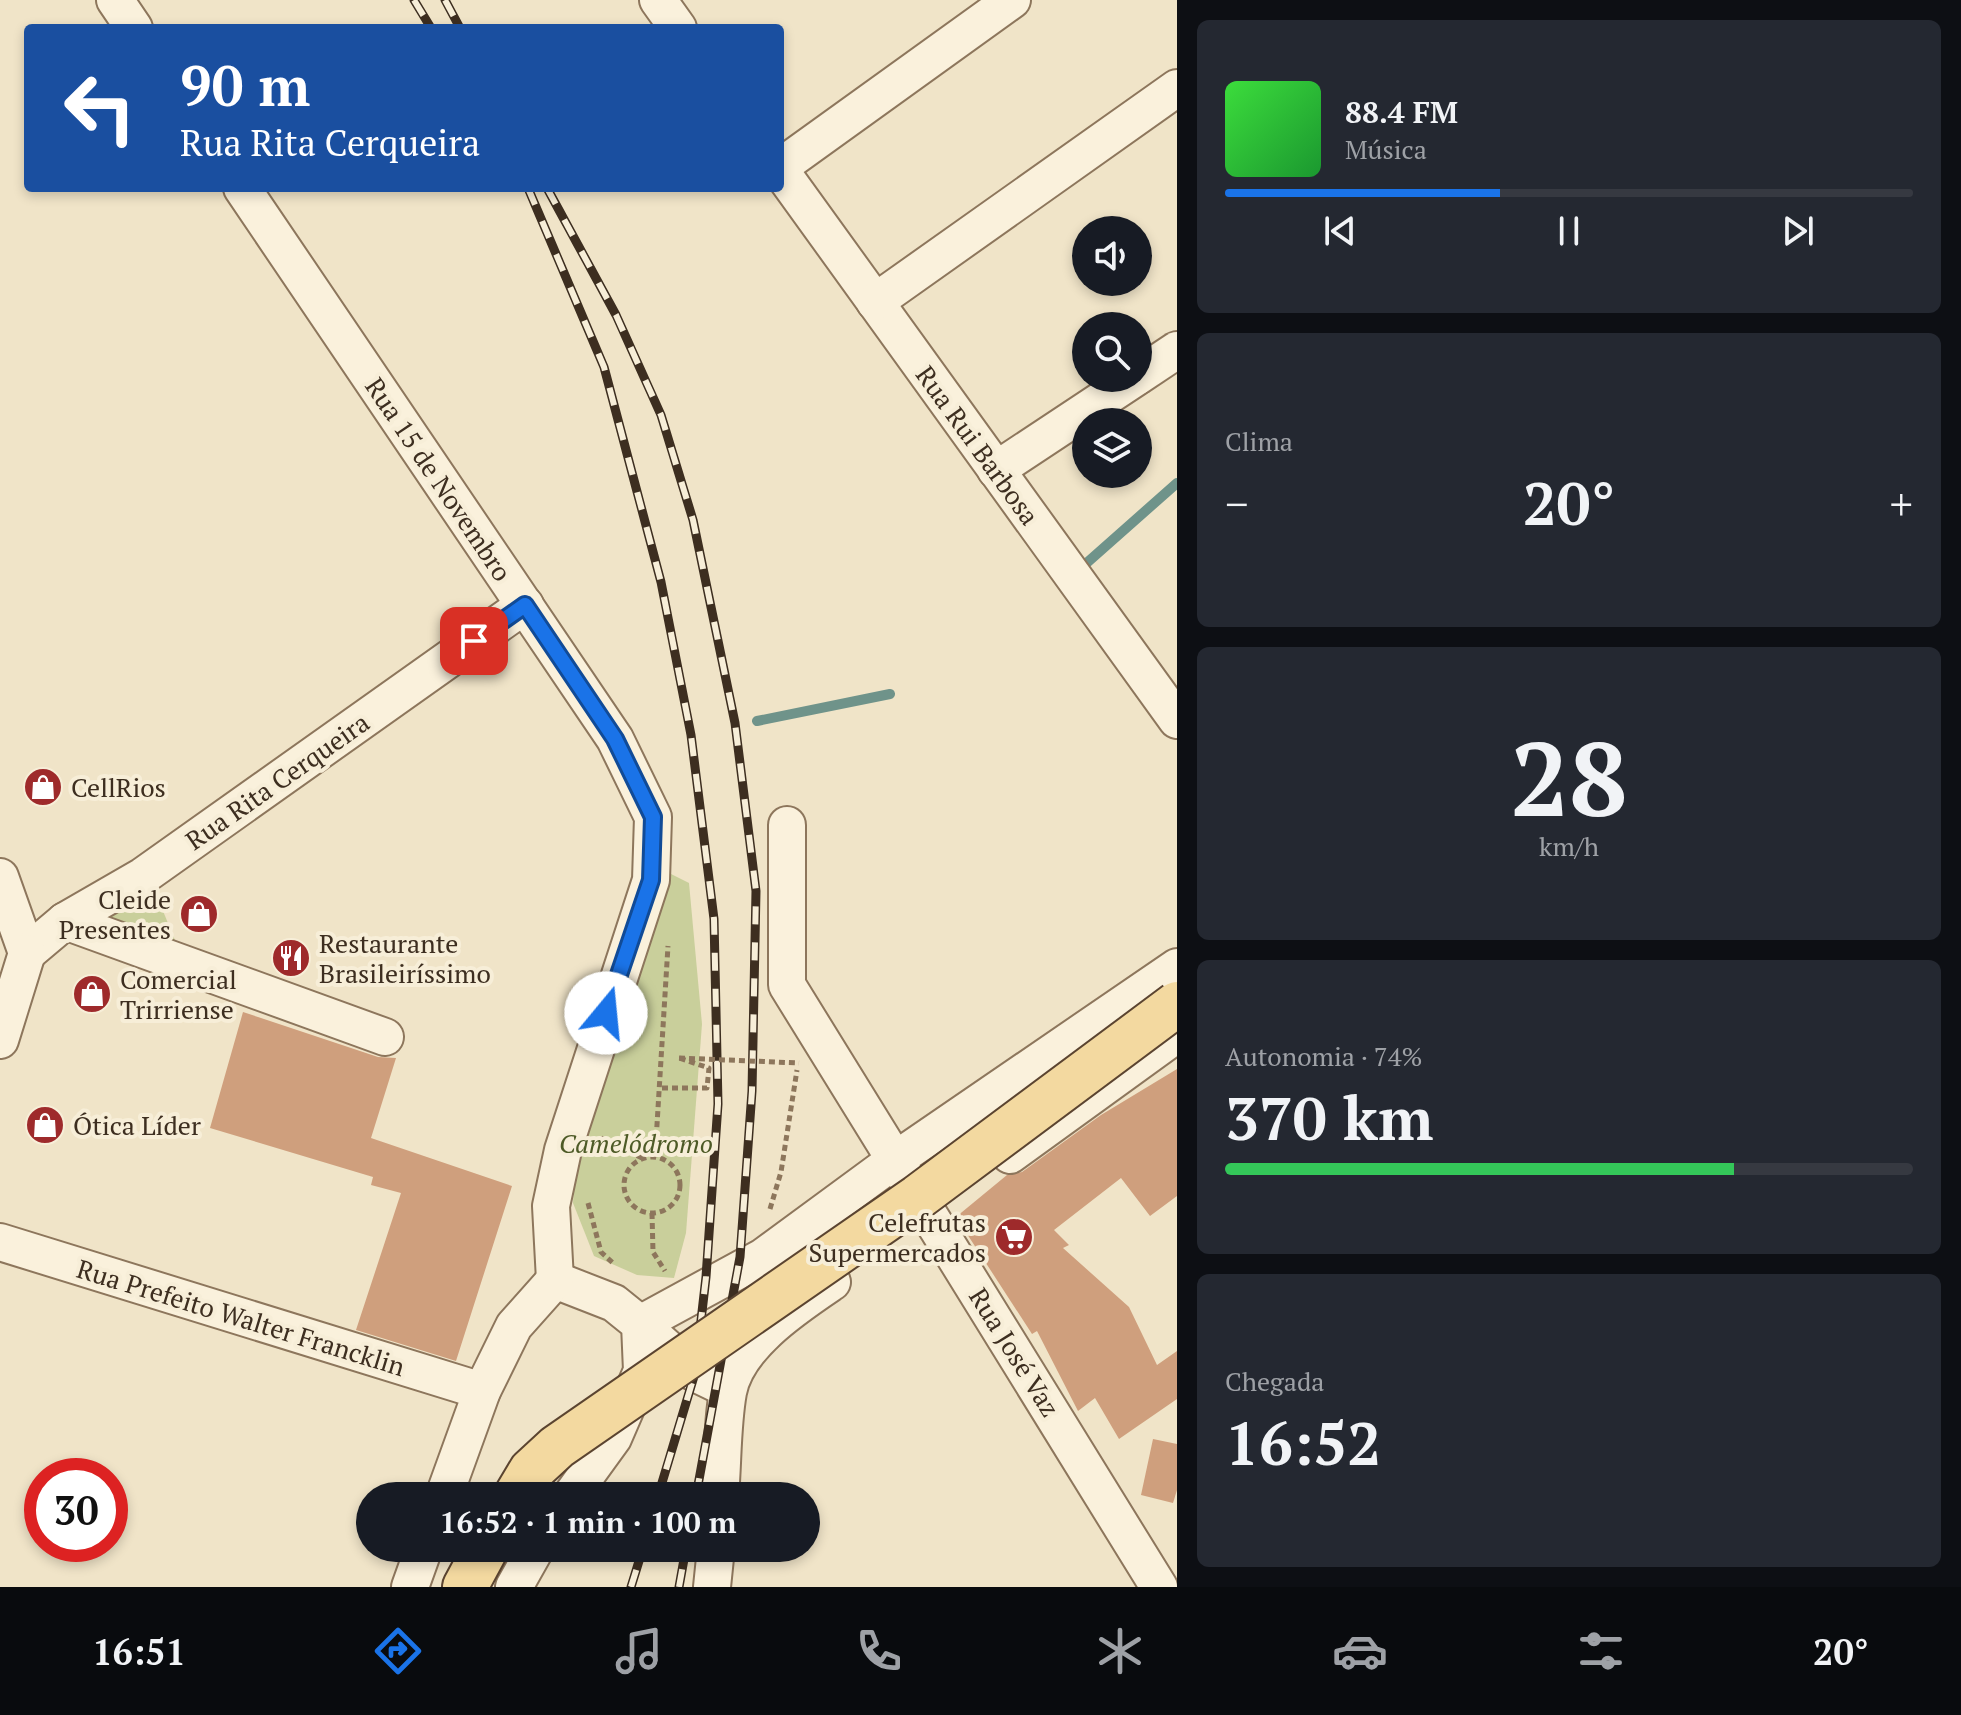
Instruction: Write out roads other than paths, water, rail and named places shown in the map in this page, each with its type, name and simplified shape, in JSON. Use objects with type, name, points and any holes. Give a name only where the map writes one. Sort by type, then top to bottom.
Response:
[{"type":"main road","points":[[524,1482],[531,1471],[557,1447],[918,1197],[1177,1004]]},
{"type":"main road","points":[[465,1587],[478,1562]]},
{"type":"street","points":[[115,0],[131,24]]},
{"type":"street","points":[[658,0],[675,24]]},
{"type":"street","points":[[784,165],[1012,0]]},
{"type":"street","points":[[875,302],[1132,123],[1177,88]]},
{"type":"street","name":"Rua Rui Barbosa","points":[[784,174],[1177,720]]},
{"type":"street","name":"Rua 15 de Novembro","points":[[245,192],[615,739],[653,817],[651,880],[563,1150],[551,1206],[555,1280]]},
{"type":"street","points":[[1152,366],[1177,350]]},
{"type":"street","points":[[996,470],[1113,392]]},
{"type":"street","name":"Rua Rita Cerqueira","points":[[27,953],[65,921],[143,876],[525,605]]},
{"type":"street","name":"Rua José Vaz","points":[[787,825],[787,985],[1159,1587]]},
{"type":"street","points":[[0,877],[27,953],[0,1040]]},
{"type":"street","points":[[65,921],[385,1037]]},
{"type":"street","points":[[640,1324],[763,1257],[895,1160],[1177,967]]},
{"type":"street","points":[[721,1482],[728,1389],[743,1360],[800,1304],[930,1214],[1177,1034]]},
{"type":"street","name":"Rua Prefeito Walter Francklin","points":[[0,1242],[482,1391]]},
{"type":"street","points":[[449,1482],[482,1391],[514,1326],[555,1280],[614,1303],[695,1373],[728,1389]]},
{"type":"street","points":[[581,1482],[613,1438],[642,1371],[640,1324]]},
{"type":"street","points":[[410,1587],[419,1562]]},
{"type":"street","points":[[514,1587],[528,1562]]},
{"type":"street","points":[[712,1587],[715,1562]]},
{"type":"waterway","points":[[1081,568],[1177,483]]},
{"type":"waterway","points":[[757,721],[890,694]]},
{"type":"railway","points":[[414,0],[429,24]]},
{"type":"railway","points":[[445,0],[458,24]]},
{"type":"railway","points":[[530,192],[604,367],[661,582],[691,735],[714,919],[718,1104],[706,1277],[695,1373],[662,1482]]},
{"type":"railway","points":[[549,192],[616,315],[661,415],[693,520],[735,723],[756,891],[752,1091],[740,1257],[699,1482]]},
{"type":"railway","points":[[631,1587],[639,1562]]},
{"type":"railway","points":[[679,1587],[683,1562]]},
{"type":"place","name":"CellRios","points":[[43,787]]},
{"type":"place","name":"Cleide Presentes","points":[[199,914]]},
{"type":"place","name":"Restaurante Brasileiríssimo","points":[[291,958]]},
{"type":"place","name":"Comercial Trirriense","points":[[92,994]]},
{"type":"place","name":"Ótica Líder","points":[[45,1125]]},
{"type":"place","name":"Celefrutas Supermercados","points":[[1014,1237]]},
{"type":"park label","name":"Camelódromo","points":[[636,1143]]}]
